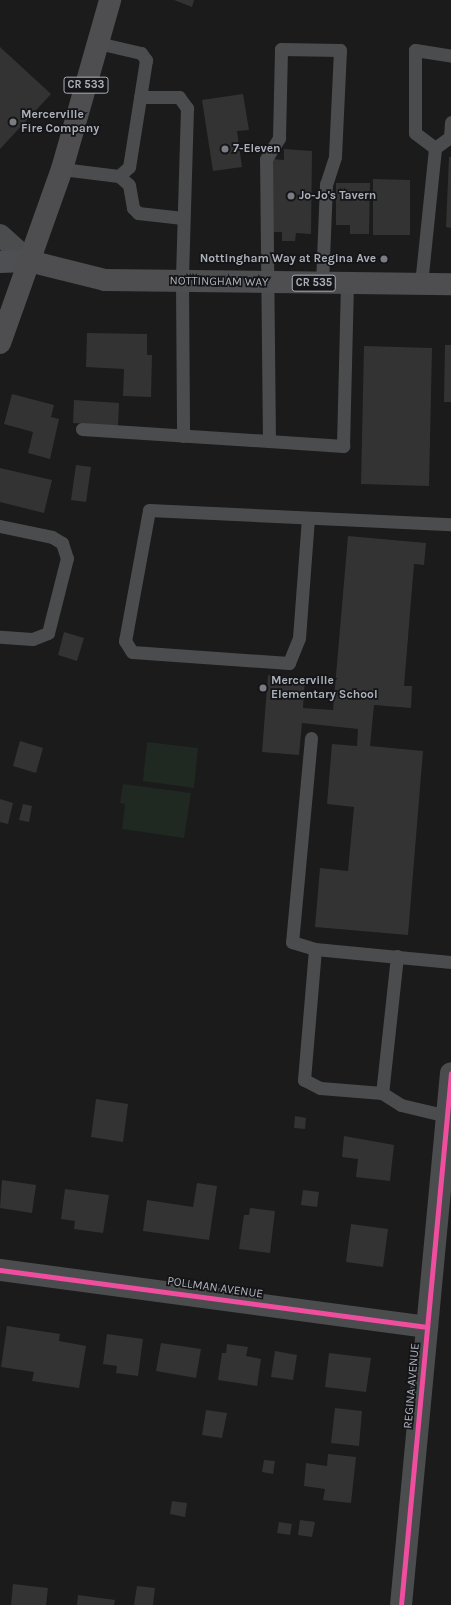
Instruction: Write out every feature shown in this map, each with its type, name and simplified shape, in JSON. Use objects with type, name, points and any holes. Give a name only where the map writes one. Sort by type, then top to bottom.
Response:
[{"type":"main road","name":"CR 533","points":[[0,343],[62,169],[110,0]]},
{"type":"main road","name":"NOTTINGHAM WAY","points":[[29,261],[86,278],[182,281],[451,284]]},
{"type":"main road","name":"CR 535","points":[[0,262],[29,261]]},
{"type":"street","name":"NOTTINGHAM WAY","points":[[0,235],[29,261]]},
{"type":"street","name":"REGINA AVENUE","points":[[401,1605],[451,1073]]},
{"type":"street","name":"POLLMAN AVENUE","points":[[0,1270],[427,1326]]},
{"type":"lane","points":[[98,43],[144,56],[140,97],[129,167],[119,176]]},
{"type":"lane","points":[[268,441],[266,159],[279,138],[281,49],[340,50],[335,157],[326,184],[322,283]]},
{"type":"lane","points":[[435,148],[415,133],[415,50],[451,56]]},
{"type":"lane","points":[[140,97],[179,97],[187,108],[182,281],[183,436]]},
{"type":"lane","points":[[421,284],[435,148],[450,137],[451,122]]},
{"type":"lane","points":[[62,169],[119,176],[129,185],[133,208],[138,213],[183,218]]},
{"type":"lane","points":[[82,429],[343,446],[346,283]]},
{"type":"lane","points":[[308,518],[299,638],[289,663],[132,652],[125,641],[149,510],[451,524]]},
{"type":"lane","points":[[0,526],[52,537],[66,548],[67,558],[48,634],[32,639],[0,637]]},
{"type":"lane","points":[[311,738],[292,942],[315,949],[451,962]]},
{"type":"lane","points":[[315,949],[304,1080],[320,1088],[382,1093],[401,1105],[447,1116]]},
{"type":"lane","points":[[382,1093],[397,956]]},
{"type":"shaded area","points":[[147,742],[198,748],[194,788],[143,781]]},
{"type":"shaded area","points":[[123,784],[191,793],[184,838],[122,829],[125,804],[120,803]]},
{"type":"building","points":[[174,0],[194,0],[192,7]]},
{"type":"building","name":"Mercerville Fire Company","points":[[0,47],[51,94],[0,149]]},
{"type":"building","name":"7-Eleven","points":[[243,94],[249,130],[237,131],[242,167],[213,171],[202,100]]},
{"type":"building","name":"Jo-Jo's Tavern","points":[[284,149],[312,151],[311,234],[296,233],[295,241],[282,241],[282,232],[271,232],[272,159],[284,160]]},
{"type":"building","points":[[449,157],[451,157],[451,228],[446,227]]},
{"type":"building","points":[[373,179],[410,180],[410,235],[373,235]]},
{"type":"building","points":[[336,183],[370,183],[369,234],[350,234],[350,225],[336,225]]},
{"type":"building","points":[[87,333],[147,334],[147,355],[152,355],[151,397],[123,396],[124,369],[86,367]]},
{"type":"building","points":[[445,345],[451,345],[451,402],[444,402]]},
{"type":"building","points":[[364,346],[432,348],[429,486],[361,484]]},
{"type":"building","points":[[12,394],[54,405],[51,417],[59,419],[50,459],[28,453],[33,432],[4,424]]},
{"type":"building","points":[[74,400],[119,403],[118,426],[73,423]]},
{"type":"building","points":[[76,465],[91,467],[86,502],[71,500]]},
{"type":"building","points":[[0,468],[52,480],[44,513],[0,502]]},
{"type":"building","points":[[348,536],[426,543],[424,565],[414,564],[404,686],[412,686],[411,708],[374,705],[370,746],[423,751],[408,935],[315,927],[320,868],[348,871],[354,807],[327,804],[332,744],[357,746],[358,729],[302,723],[299,755],[262,752],[268,675],[305,678],[303,708],[333,710]]},
{"type":"building","points":[[64,632],[84,638],[77,661],[58,655]]},
{"type":"building","points":[[20,741],[43,748],[36,773],[13,766]]},
{"type":"building","points":[[0,799],[13,803],[8,824],[0,822]]},
{"type":"building","points":[[23,804],[32,806],[29,822],[19,820]]},
{"type":"building","points":[[96,1099],[128,1104],[123,1142],[91,1137]]},
{"type":"building","points":[[295,1116],[306,1118],[305,1129],[294,1128]]},
{"type":"building","points":[[344,1136],[394,1145],[390,1181],[356,1177],[358,1159],[342,1157]]},
{"type":"building","points":[[2,1180],[36,1185],[32,1213],[0,1208]]},
{"type":"building","points":[[197,1183],[217,1186],[209,1240],[143,1231],[147,1200],[193,1207]]},
{"type":"building","points":[[65,1189],[109,1195],[103,1233],[74,1229],[75,1221],[61,1219]]},
{"type":"building","points":[[303,1190],[319,1192],[317,1207],[301,1205]]},
{"type":"building","points":[[250,1208],[275,1211],[270,1253],[239,1249],[244,1215],[249,1215]]},
{"type":"building","points":[[351,1224],[388,1229],[383,1267],[346,1262]]},
{"type":"building","points":[[7,1326],[60,1334],[59,1341],[86,1346],[79,1388],[32,1381],[34,1372],[1,1367]]},
{"type":"building","points":[[107,1334],[143,1339],[138,1376],[116,1373],[117,1366],[103,1364]]},
{"type":"building","points":[[161,1343],[201,1349],[196,1378],[156,1371]]},
{"type":"building","points":[[227,1344],[248,1347],[246,1356],[261,1359],[257,1386],[218,1380],[222,1353],[226,1353]]},
{"type":"building","points":[[275,1351],[297,1355],[293,1380],[271,1377]]},
{"type":"building","points":[[329,1353],[371,1358],[366,1392],[325,1387]]},
{"type":"building","points":[[335,1408],[362,1411],[359,1446],[331,1443]]},
{"type":"building","points":[[206,1410],[227,1413],[222,1438],[202,1435]]},
{"type":"building","points":[[328,1454],[356,1457],[351,1503],[323,1500],[325,1489],[304,1486],[306,1463],[327,1466]]},
{"type":"building","points":[[264,1460],[275,1461],[273,1474],[262,1472]]},
{"type":"building","points":[[172,1501],[187,1503],[185,1517],[170,1514]]},
{"type":"building","points":[[300,1520],[315,1522],[312,1537],[298,1535]]},
{"type":"building","points":[[279,1522],[292,1524],[290,1535],[277,1533]]},
{"type":"building","points":[[13,1584],[48,1588],[46,1605],[11,1605]]},
{"type":"building","points":[[137,1586],[155,1588],[153,1605],[134,1605]]},
{"type":"building","points":[[78,1595],[115,1600],[114,1605],[77,1605]]},
{"type":"cycle path","points":[[401,1605],[451,1073]]},
{"type":"cycle path","points":[[0,1270],[427,1327]]},
{"type":"place","name":"Mercerville Fire Company","points":[[13,122]]},
{"type":"place","name":"7-Eleven","points":[[225,149]]},
{"type":"place","name":"Jo-Jo's Tavern","points":[[291,196]]},
{"type":"place","name":"Nottingham Way at Regina Ave","points":[[384,259]]},
{"type":"place","name":"Mercerville Elementary School","points":[[263,688]]}]
